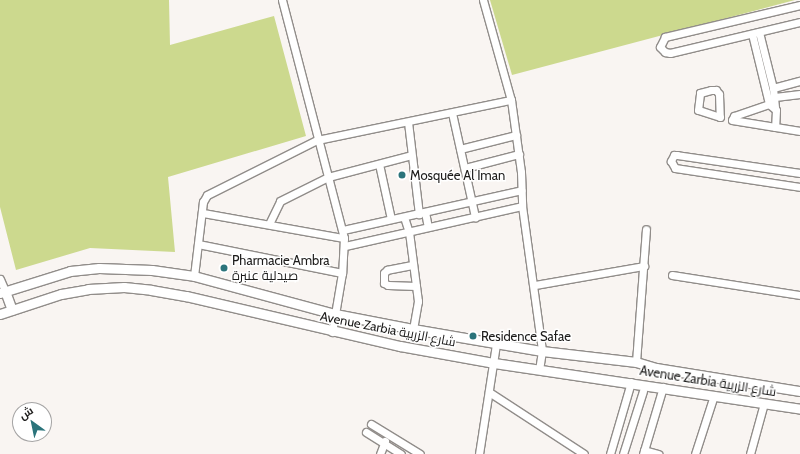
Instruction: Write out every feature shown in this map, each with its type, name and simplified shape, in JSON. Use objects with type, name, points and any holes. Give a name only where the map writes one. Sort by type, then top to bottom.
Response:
[{"type":"main road","name":"Avenue Zarbia شارع الزربية","points":[[3,292],[51,276],[93,268],[152,270],[194,276],[334,314],[413,329],[542,352],[636,362],[656,368],[800,391]]},
{"type":"main road","name":"Avenue Zarbia شارع الزربية","points":[[0,314],[75,291],[124,287],[186,296],[332,332],[494,363],[654,385],[800,409]]},
{"type":"main road","points":[[3,292],[12,310]]},
{"type":"main road","points":[[654,385],[656,368]]},
{"type":"street","points":[[282,0],[317,140],[344,234],[345,246],[342,273],[332,332]]},
{"type":"street","points":[[482,0],[510,100],[519,154],[522,206],[535,285],[542,352],[538,369]]},
{"type":"street","points":[[800,5],[664,37],[660,47],[665,52],[670,52],[800,22]]},
{"type":"street","points":[[756,33],[775,97],[772,106]]},
{"type":"street","points":[[756,33],[772,106],[775,128]]},
{"type":"street","points":[[773,88],[800,81]]},
{"type":"street","points":[[775,97],[800,94]]},
{"type":"street","points":[[194,276],[198,232],[203,213],[203,202],[206,196],[317,140],[510,100]]},
{"type":"street","points":[[732,120],[734,116],[772,106]]},
{"type":"street","points":[[452,113],[475,217]]},
{"type":"street","points":[[720,117],[775,128],[800,131]]},
{"type":"street","points":[[408,122],[411,155],[422,213],[428,227]]},
{"type":"street","points":[[460,149],[516,135]]},
{"type":"street","points":[[465,168],[519,154]]},
{"type":"street","points":[[268,224],[280,201],[328,177],[411,155]]},
{"type":"street","points":[[800,174],[677,155],[674,155],[670,161],[675,168],[800,187]]},
{"type":"street","points":[[379,164],[391,219]]},
{"type":"street","points":[[203,213],[268,224],[344,234],[391,219],[522,190]]},
{"type":"street","points":[[345,246],[522,206]]},
{"type":"street","points":[[404,217],[409,232],[412,265],[418,301],[413,329]]},
{"type":"street","points":[[636,362],[646,229]]},
{"type":"street","points":[[198,244],[342,273]]},
{"type":"street","points":[[412,265],[386,270],[384,282],[416,286]]},
{"type":"street","points":[[535,285],[644,266]]},
{"type":"street","points":[[672,275],[800,295]]},
{"type":"street","points":[[0,279],[3,292]]},
{"type":"street","points":[[479,454],[496,344]]},
{"type":"street","points":[[610,454],[631,382]]},
{"type":"street","points":[[658,454],[643,452],[663,387]]},
{"type":"street","points":[[623,454],[643,391]]},
{"type":"street","points":[[489,392],[584,454]]},
{"type":"street","points":[[695,454],[714,395]]},
{"type":"street","points":[[750,454],[764,403]]},
{"type":"street","points":[[624,406],[637,410]]},
{"type":"street","points":[[371,424],[420,454]]},
{"type":"street","points":[[366,432],[401,454]]},
{"type":"street","points":[[380,454],[388,435]]},
{"type":"green space","points":[[0,0],[169,0],[170,45],[274,16],[306,136],[168,177],[175,252],[90,248],[16,270],[0,207]]},
{"type":"green space","points":[[490,0],[795,0],[512,75]]},
{"type":"place","name":"Mosquée Al Iman","points":[[402,175]]},
{"type":"place","name":"Pharmacie Ambra صيدلية عنبرة","points":[[224,268]]},
{"type":"place","name":"Residence Safae","points":[[473,336]]}]
